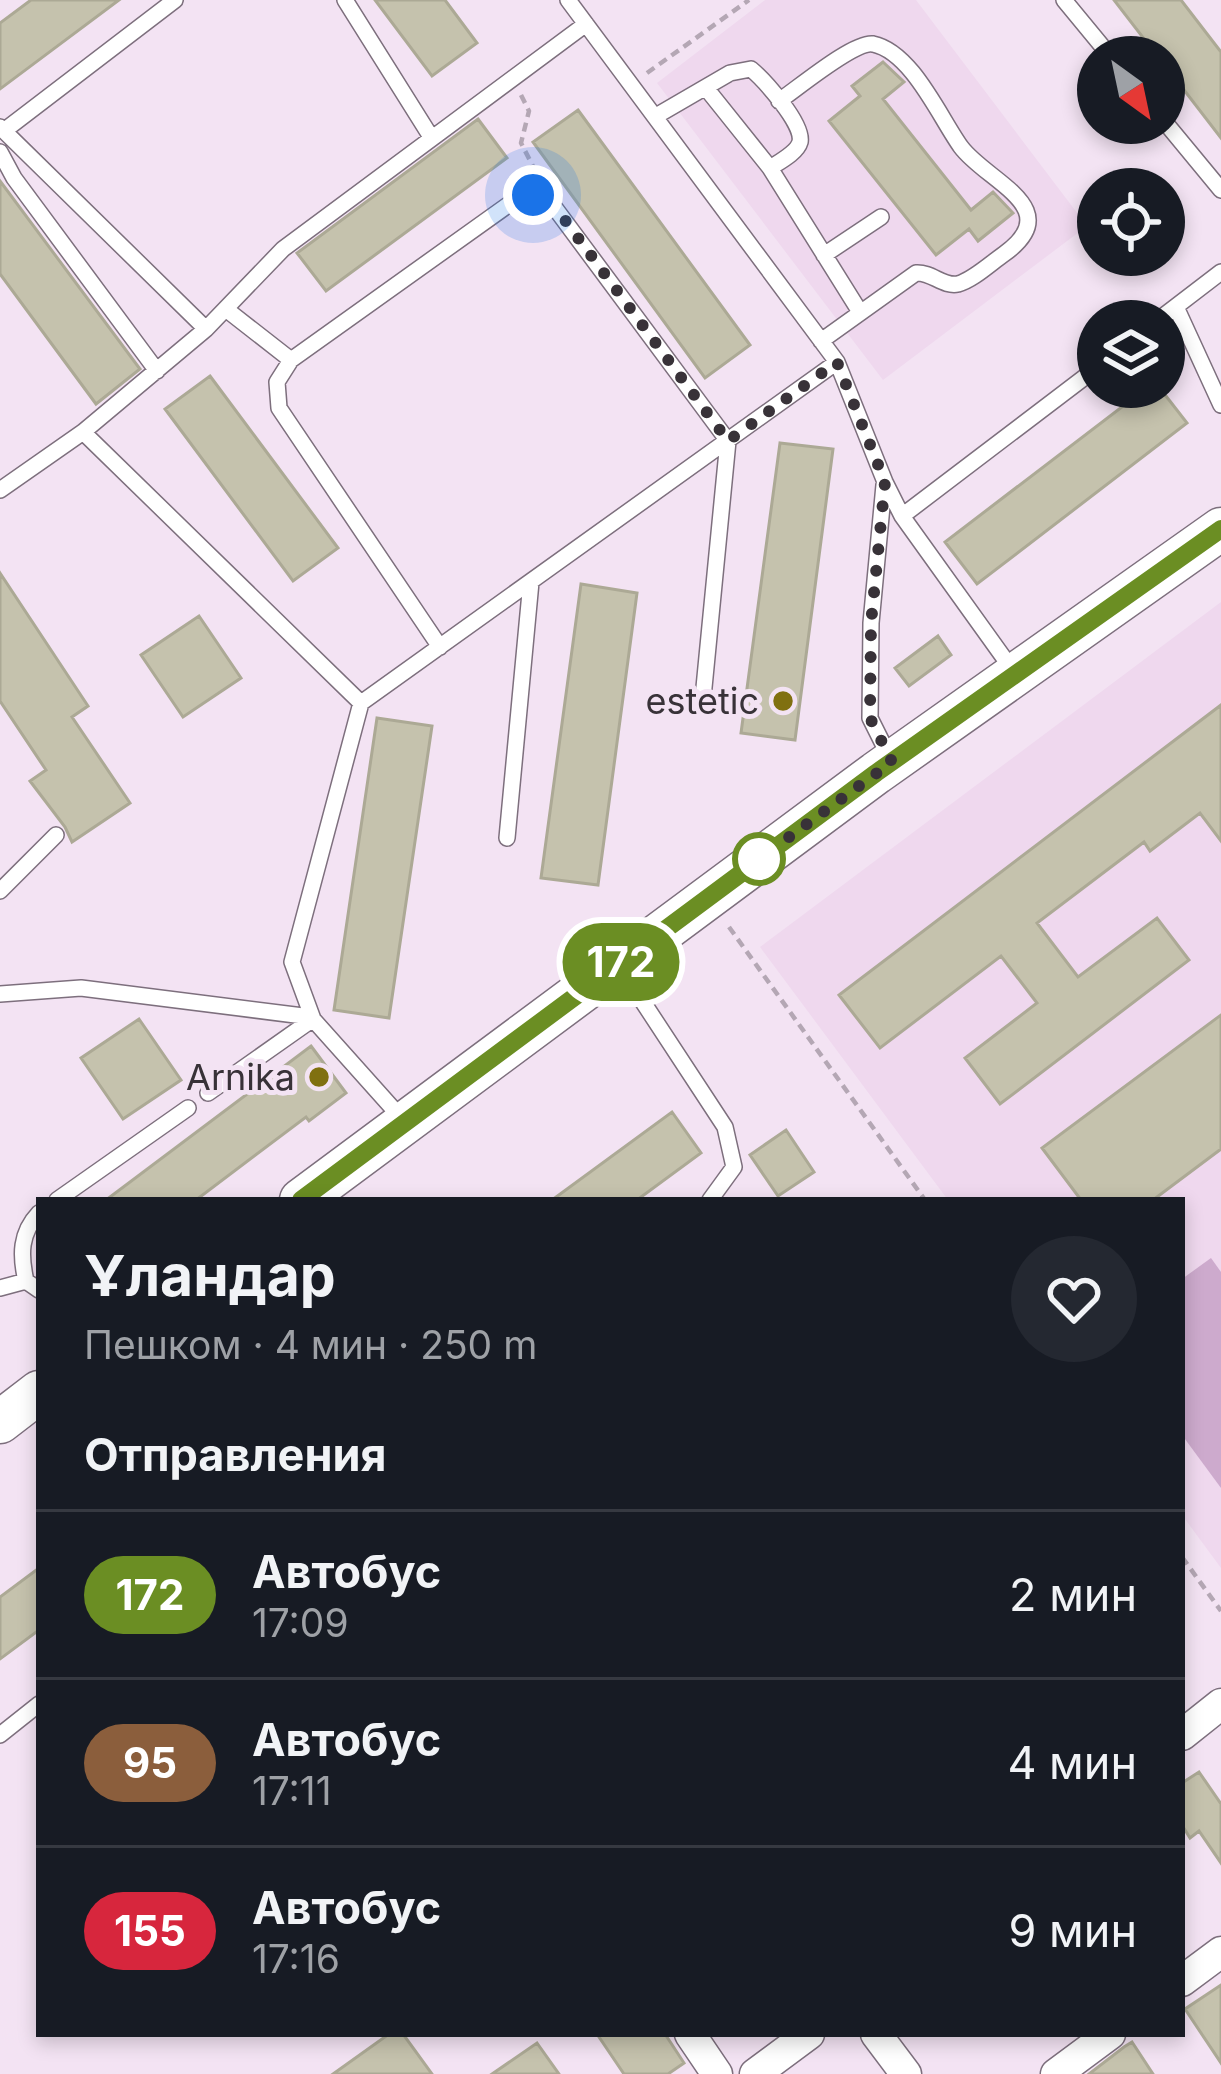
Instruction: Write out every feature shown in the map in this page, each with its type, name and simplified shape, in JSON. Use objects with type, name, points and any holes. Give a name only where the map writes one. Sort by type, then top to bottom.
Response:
[{"type":"main road","points":[[305,1197],[892,762],[1221,529]]},
{"type":"main road","points":[[0,1422],[36,1394]]},
{"type":"street","points":[[1185,1733],[1221,1704]]},
{"type":"street","points":[[1185,1979],[1221,1952]]},
{"type":"street","points":[[692,2037],[716,2074]]},
{"type":"street","points":[[755,2074],[804,2037]]},
{"type":"street","points":[[878,2037],[906,2074]]},
{"type":"street","points":[[1056,2074],[1106,2037]]},
{"type":"lane","points":[[175,0],[3,129],[206,329]]},
{"type":"lane","points":[[345,0],[431,136]]},
{"type":"lane","points":[[568,0],[837,362],[902,516],[1016,674]]},
{"type":"lane","points":[[1064,0],[1094,36]]},
{"type":"lane","points":[[0,490],[83,432],[157,371],[227,310],[283,249],[586,24]]},
{"type":"lane","points":[[779,100],[857,47],[872,44],[900,60],[939,108],[972,161],[1023,202],[1029,218],[1027,231],[1013,248],[960,284],[946,284],[929,272],[916,273],[821,341]]},
{"type":"lane","points":[[656,116],[730,74],[751,69],[779,100],[800,135],[800,144],[770,169]]},
{"type":"lane","points":[[706,88],[770,169],[860,313]]},
{"type":"lane","points":[[1182,144],[1221,190]]},
{"type":"lane","points":[[0,152],[14,178],[157,371]]},
{"type":"lane","points":[[440,647],[280,408],[277,382],[291,360],[515,200],[533,195],[553,204],[728,441],[702,709]]},
{"type":"lane","points":[[824,255],[881,218]]},
{"type":"lane","points":[[1185,300],[1221,272]]},
{"type":"lane","points":[[227,310],[291,360]]},
{"type":"lane","points":[[1185,327],[1221,405]]},
{"type":"lane","points":[[406,1123],[313,1018],[292,962],[362,703],[837,362]]},
{"type":"lane","points":[[902,516],[1077,383]]},
{"type":"lane","points":[[83,432],[362,703]]},
{"type":"lane","points":[[885,482],[871,623],[870,718],[892,762]]},
{"type":"lane","points":[[507,838],[531,582]]},
{"type":"lane","points":[[0,891],[56,835]]},
{"type":"lane","points":[[619,964],[725,1127],[734,1167],[712,1197]]},
{"type":"lane","points":[[0,994],[81,988],[313,1018]]},
{"type":"lane","points":[[208,1094],[313,1018]]},
{"type":"lane","points":[[61,1197],[188,1108]]},
{"type":"lane","points":[[15,1284],[24,1236],[36,1218]]},
{"type":"lane","points":[[0,1735],[36,1707]]},
{"type":"path","points":[[632,84],[749,0]]},
{"type":"path","points":[[510,79],[528,104],[521,143],[524,153],[553,204]]},
{"type":"path","points":[[707,897],[924,1197]]},
{"type":"path","points":[[1185,1561],[1221,1611]]},
{"type":"shaded area","points":[[765,0],[916,0],[1077,213],[1077,234],[883,380],[657,83]]},
{"type":"shaded area","points":[[1221,602],[1221,1568],[1185,1519],[1185,1197],[946,1197],[760,947]]},
{"type":"shaded area","points":[[1211,1258],[1221,1272],[1221,1488],[1185,1439],[1185,1277]]},
{"type":"building","points":[[31,0],[119,0],[0,89],[0,23]]},
{"type":"building","points":[[375,0],[445,0],[477,43],[432,76]]},
{"type":"building","points":[[1114,0],[1181,0],[1221,52],[1221,138],[1185,91],[1185,36],[1142,36]]},
{"type":"building","points":[[883,62],[904,82],[883,99],[971,210],[993,192],[1013,213],[978,241],[969,229],[936,255],[829,121],[860,96],[852,86]]},
{"type":"building","points":[[578,110],[750,345],[705,378],[533,142]]},
{"type":"building","points":[[478,119],[507,158],[326,291],[297,253]]},
{"type":"building","points":[[0,181],[140,369],[96,404],[0,274]]},
{"type":"building","points":[[210,376],[338,548],[293,581],[165,409]]},
{"type":"building","points":[[1120,408],[1175,408],[1187,423],[977,584],[945,542]]},
{"type":"building","points":[[780,443],[833,449],[795,740],[741,733]]},
{"type":"building","points":[[0,573],[88,706],[72,717],[130,803],[72,842],[30,781],[46,770],[0,701]]},
{"type":"building","points":[[581,584],[637,593],[598,885],[541,878]]},
{"type":"building","points":[[199,616],[241,678],[183,717],[141,655]]},
{"type":"building","points":[[938,636],[951,655],[909,686],[895,668]]},
{"type":"building","points":[[1221,705],[1221,841],[1200,813],[1150,851],[1144,842],[1037,923],[1078,977],[1157,918],[1189,960],[1000,1104],[965,1058],[1037,1003],[1001,956],[880,1048],[839,995]]},
{"type":"building","points":[[377,718],[432,726],[389,1018],[334,1010]]},
{"type":"building","points":[[1221,1015],[1221,1149],[1157,1197],[1079,1197],[1042,1148]]},
{"type":"building","points":[[139,1019],[181,1080],[123,1119],[81,1058]]},
{"type":"building","points":[[311,1046],[346,1093],[309,1121],[306,1117],[200,1197],[110,1197]]},
{"type":"building","points":[[672,1112],[701,1153],[641,1197],[556,1197]]},
{"type":"building","points":[[786,1130],[814,1172],[778,1196],[750,1155]]},
{"type":"building","points":[[36,1570],[36,1632],[0,1659],[0,1597]]},
{"type":"building","points":[[1199,1772],[1221,1804],[1221,1863],[1199,1831],[1190,1838],[1185,1830],[1185,1781]]},
{"type":"building","points":[[1221,1985],[1221,2063],[1185,2009]]},
{"type":"building","points":[[385,2037],[405,2037],[432,2074],[333,2074]]},
{"type":"building","points":[[599,2037],[667,2037],[684,2063],[668,2074],[624,2074]]},
{"type":"building","points":[[1132,2042],[1153,2074],[1089,2074],[1124,2047]]},
{"type":"building","points":[[537,2043],[559,2074],[492,2074]]},
{"type":"bus line","name":"172","points":[[305,1197],[876,773],[1221,529]]},
{"type":"place","name":"estetic","points":[[783,701]]},
{"type":"place","name":"Arnika","points":[[319,1077]]},
{"type":"route","points":[[533,195],[553,204],[728,441],[837,362],[885,482],[871,623],[870,718],[892,762],[759,859]]}]
